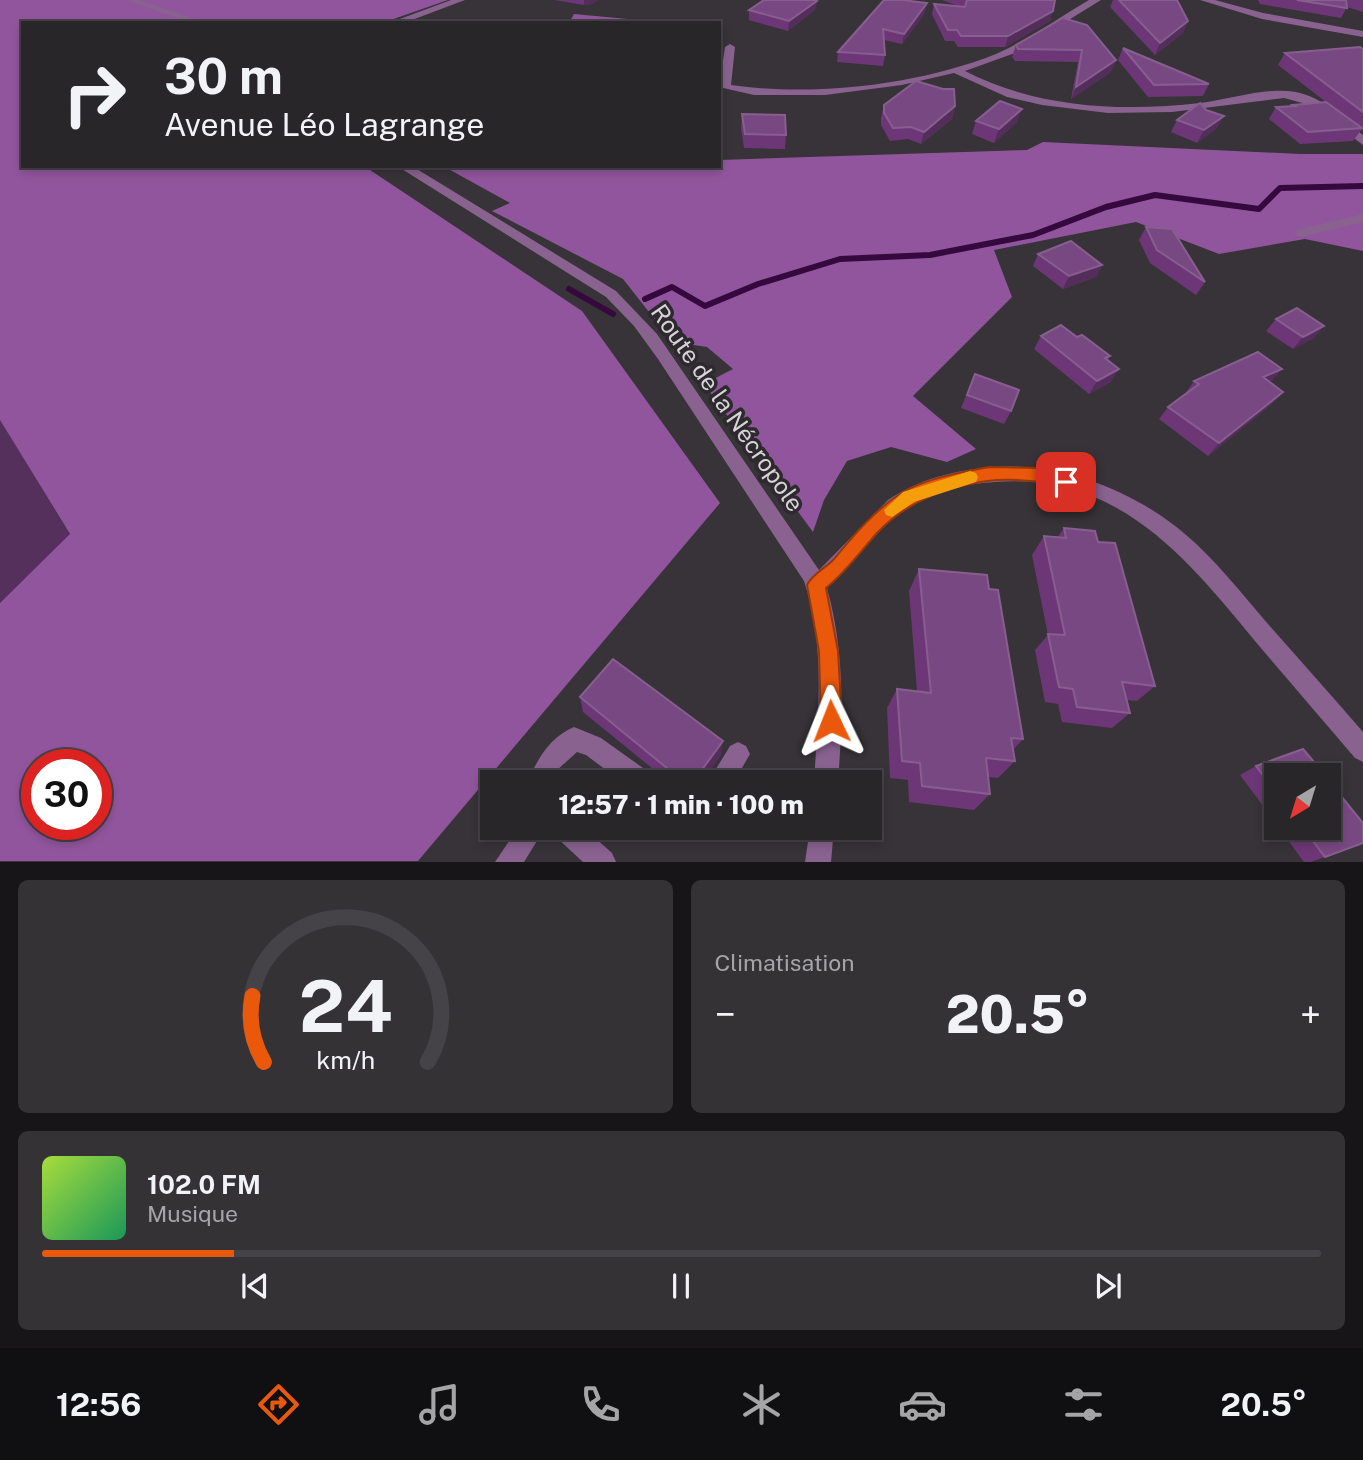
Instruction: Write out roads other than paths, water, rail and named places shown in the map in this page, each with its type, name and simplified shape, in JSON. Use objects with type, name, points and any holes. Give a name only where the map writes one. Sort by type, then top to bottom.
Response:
[{"type":"street","points":[[131,0],[196,21]]},
{"type":"street","points":[[400,21],[460,0]]},
{"type":"street","points":[[730,47],[725,87],[782,93],[880,86],[956,70],[1000,55],[1096,0]]},
{"type":"street","points":[[1205,0],[1262,16],[1363,34]]},
{"type":"street","points":[[956,70],[974,82],[999,92],[1086,107],[1169,109],[1239,102],[1259,95],[1294,96],[1307,99],[1363,141]]},
{"type":"street","name":"Route de la Nécropole","points":[[405,168],[584,276],[624,305],[656,343],[707,422],[771,511],[816,585]]},
{"type":"street","points":[[1301,233],[1363,218]]},
{"type":"street","points":[[827,770],[831,721],[829,651],[816,585],[835,570],[873,525],[909,497],[957,480],[989,474],[1039,475],[1093,488],[1149,518],[1195,555],[1363,750]]},
{"type":"street","points":[[545,770],[548,763],[574,739],[593,746],[625,770]]},
{"type":"street","points":[[728,770],[738,754]]},
{"type":"street","points":[[508,862],[524,840]]},
{"type":"street","points":[[578,840],[603,862]]},
{"type":"street","points":[[818,862],[821,840]]},
{"type":"waterway","points":[[645,299],[672,287],[705,306],[758,284],[840,259],[930,255],[1033,235],[1106,207],[1155,195],[1259,209],[1280,188],[1363,186]]},
{"type":"waterway","points":[[569,289],[613,314]]}]
